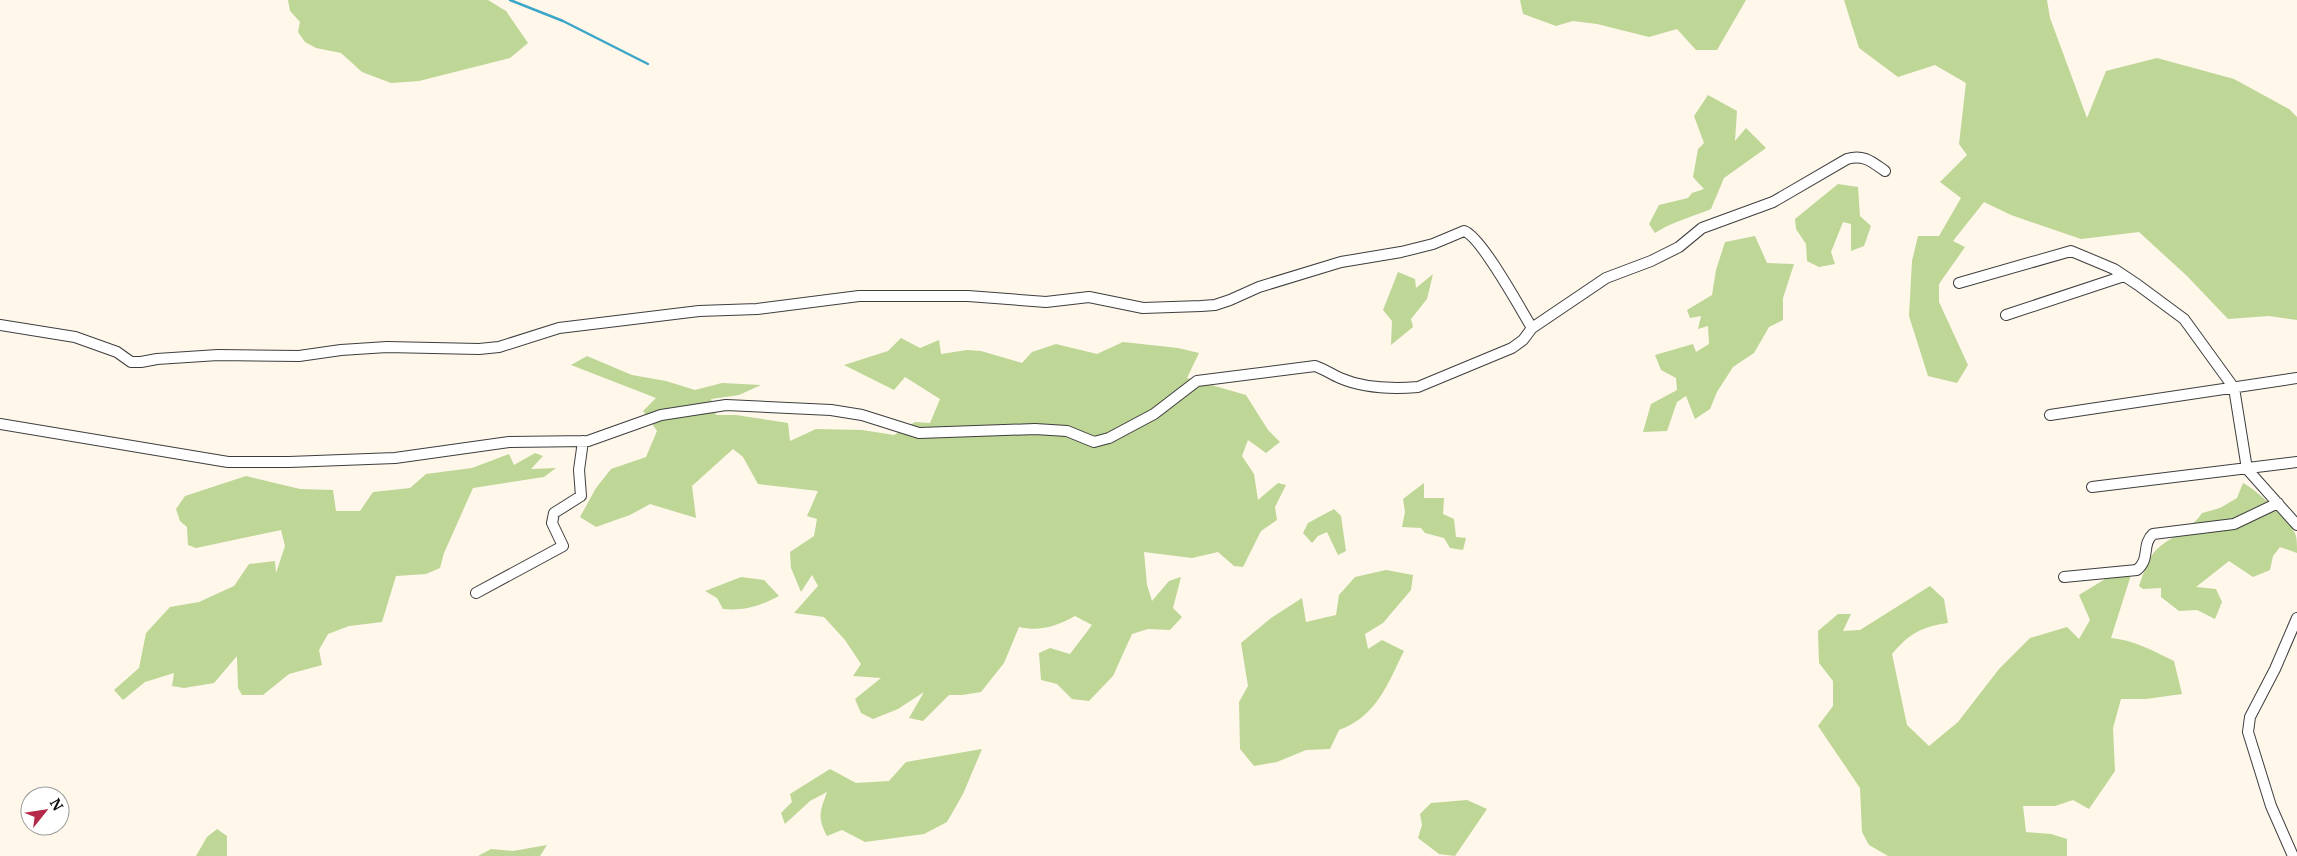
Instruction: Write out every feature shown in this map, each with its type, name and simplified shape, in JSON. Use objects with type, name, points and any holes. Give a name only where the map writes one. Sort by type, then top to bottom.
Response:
[{"type":"street","points":[[0,424],[228,462],[395,458],[509,442],[583,441],[608,436],[625,427],[661,415],[726,405],[831,410],[862,415],[919,433],[1035,429],[1067,431],[1094,442],[1109,438],[1154,414],[1197,381],[1315,366],[1327,370],[1338,377],[1360,384],[1403,388],[1418,387],[1512,348],[1523,340],[1532,328],[1606,278],[1651,261],[1679,247],[1702,228],[1773,202],[1847,158],[1857,156],[1866,158],[1885,171]]},
{"type":"street","points":[[0,325],[75,337],[117,352],[131,362],[142,362],[157,359],[218,355],[299,356],[342,350],[387,347],[479,349],[498,347],[559,328],[699,311],[757,309],[859,296],[968,296],[1046,302],[1089,296],[1142,308],[1201,306],[1230,300],[1259,287],[1341,262],[1401,252],[1432,244],[1464,231],[1470,234],[1484,251],[1532,328]]},
{"type":"street","points":[[1959,283],[2071,251],[2114,269],[2124,276],[2184,319],[2234,388],[2247,469],[2297,525]]},
{"type":"street","points":[[2006,315],[2124,276]]},
{"type":"street","points":[[2050,415],[2297,378]]},
{"type":"street","points":[[476,593],[563,546],[552,523],[554,513],[581,496],[579,470],[583,441]]},
{"type":"street","points":[[2092,487],[2297,462]]},
{"type":"street","points":[[2064,577],[2137,570],[2146,560],[2147,544],[2152,534],[2234,524],[2278,503]]},
{"type":"street","points":[[2293,856],[2271,806],[2248,732],[2250,716],[2275,669],[2297,618]]},
{"type":"green space","points":[[288,0],[488,0],[506,11],[528,43],[510,58],[419,81],[391,83],[362,72],[341,53],[316,48],[305,42],[298,32],[300,22],[290,11]]},
{"type":"green space","points":[[1520,0],[1746,0],[1717,50],[1696,50],[1677,29],[1649,37],[1597,24],[1573,21],[1556,26],[1523,14]]},
{"type":"green space","points":[[1844,0],[2047,0],[2050,18],[2087,118],[2106,71],[2157,58],[2234,79],[2289,109],[2297,117],[2297,320],[2269,316],[2228,319],[2187,276],[2139,232],[2081,239],[2011,215],[1984,202],[1953,241],[1965,247],[1939,284],[1939,302],[1968,365],[1957,383],[1928,376],[1909,316],[1912,261],[1918,236],[1939,236],[1961,198],[1940,182],[1967,155],[1959,144],[1966,83],[1935,65],[1898,77],[1859,48]]},
{"type":"green space","points":[[1708,95],[1737,111],[1735,141],[1746,128],[1766,148],[1724,178],[1711,209],[1655,233],[1649,224],[1659,205],[1688,198],[1692,193],[1704,189],[1693,177],[1698,149],[1704,143],[1694,116]]},
{"type":"green space","points":[[1838,184],[1858,187],[1860,216],[1871,226],[1864,246],[1851,251],[1851,224],[1843,222],[1831,252],[1835,264],[1819,267],[1807,261],[1806,244],[1796,229],[1795,219]]},
{"type":"green space","points":[[1755,236],[1767,263],[1794,264],[1783,298],[1783,320],[1769,327],[1754,353],[1733,367],[1717,392],[1710,409],[1695,419],[1686,396],[1677,402],[1667,431],[1643,432],[1651,404],[1677,390],[1676,378],[1661,370],[1655,355],[1693,344],[1696,352],[1709,344],[1708,326],[1698,329],[1701,316],[1690,318],[1687,310],[1712,295],[1716,270],[1725,242]]},
{"type":"green space","points":[[1398,272],[1415,279],[1416,288],[1433,274],[1427,299],[1411,319],[1413,327],[1391,345],[1392,321],[1383,310]]},
{"type":"green space","points":[[901,338],[920,348],[939,340],[941,354],[967,350],[981,351],[1022,363],[1032,352],[1056,344],[1097,354],[1123,342],[1178,348],[1199,353],[1187,378],[1246,395],[1268,430],[1280,442],[1266,453],[1248,440],[1242,456],[1254,474],[1258,500],[1278,483],[1286,485],[1275,507],[1277,520],[1261,531],[1243,567],[1234,566],[1218,552],[1192,558],[1144,552],[1147,585],[1152,601],[1169,581],[1181,577],[1173,608],[1182,617],[1170,630],[1148,629],[1132,634],[1113,676],[1089,701],[1072,699],[1057,684],[1041,680],[1039,653],[1050,648],[1070,654],[1092,625],[1075,616],[1062,623],[1048,627],[1034,629],[1019,627],[1004,663],[981,692],[949,695],[923,721],[909,718],[924,692],[898,709],[873,719],[861,713],[855,699],[881,678],[853,676],[861,664],[845,640],[824,617],[794,613],[818,586],[812,575],[801,592],[791,568],[790,552],[814,536],[817,519],[807,516],[818,491],[758,484],[743,457],[733,449],[692,486],[696,518],[650,504],[630,515],[596,527],[580,517],[596,488],[611,469],[646,457],[657,431],[643,411],[656,398],[571,365],[587,356],[632,375],[666,381],[695,390],[722,383],[761,385],[739,395],[711,399],[716,415],[736,415],[788,423],[790,441],[816,429],[862,430],[894,435],[915,422],[930,423],[940,399],[905,377],[894,390],[844,365],[888,351]]},
{"type":"green space","points":[[535,453],[543,456],[531,469],[556,468],[544,477],[473,488],[444,553],[440,568],[426,574],[396,576],[382,622],[349,626],[328,634],[319,650],[322,665],[289,674],[263,695],[242,695],[238,688],[237,656],[214,683],[184,688],[172,686],[174,673],[145,682],[123,700],[114,690],[139,668],[146,633],[170,607],[199,602],[234,586],[249,564],[275,561],[276,573],[285,546],[281,530],[196,548],[188,545],[187,527],[180,521],[176,509],[185,496],[246,476],[300,489],[333,490],[336,511],[360,511],[373,492],[410,488],[426,474],[472,468],[509,454],[514,465]]},
{"type":"green space","points":[[1424,483],[1424,498],[1444,498],[1443,514],[1454,519],[1456,537],[1466,538],[1463,550],[1450,548],[1444,538],[1425,533],[1421,528],[1402,527],[1405,512],[1403,499]]},
{"type":"green space","points":[[2243,483],[2264,499],[2288,523],[2296,536],[2297,553],[2280,547],[2273,556],[2270,570],[2253,577],[2229,561],[2196,587],[2216,589],[2222,602],[2215,619],[2197,610],[2179,611],[2161,597],[2161,588],[2143,589],[2139,586],[2148,562],[2156,550],[2192,524],[2202,513],[2220,508],[2237,498]]},
{"type":"green space","points":[[1334,509],[1341,516],[1346,551],[1338,555],[1327,532],[1318,536],[1312,543],[1303,533],[1308,523]]},
{"type":"green space","points":[[1386,570],[1413,575],[1411,590],[1383,623],[1365,634],[1368,649],[1382,640],[1404,651],[1379,698],[1363,717],[1339,730],[1330,749],[1306,750],[1277,762],[1254,766],[1240,749],[1239,702],[1248,686],[1241,643],[1271,618],[1302,598],[1306,622],[1336,615],[1339,595],[1355,577]]},
{"type":"green space","points":[[2115,573],[2131,575],[2111,638],[2136,644],[2174,661],[2182,694],[2146,699],[2121,699],[2113,728],[2115,771],[2089,809],[2073,800],[2055,806],[2023,806],[2026,832],[2051,834],[2067,839],[2067,856],[1888,856],[1869,845],[1862,832],[1860,788],[1818,726],[1833,706],[1833,681],[1819,663],[1818,631],[1838,614],[1851,614],[1843,631],[1860,630],[1930,586],[1944,599],[1948,623],[1917,632],[1892,654],[1907,725],[1929,746],[1958,722],[1999,669],[2030,638],[2067,627],[2079,639],[2090,620],[2079,595]]},
{"type":"green space","points":[[741,577],[764,580],[779,596],[752,607],[723,609],[717,598],[705,591]]},
{"type":"green space","points":[[982,749],[963,794],[947,822],[924,834],[865,842],[842,830],[827,836],[822,824],[821,814],[827,792],[810,801],[785,824],[781,813],[792,802],[790,794],[830,769],[856,783],[889,781],[906,762]]},
{"type":"green space","points":[[1467,800],[1487,809],[1455,856],[1439,854],[1418,838],[1422,825],[1420,814],[1431,803]]},
{"type":"green space","points":[[217,829],[227,836],[227,856],[196,856],[207,837]]},
{"type":"green space","points":[[547,845],[540,856],[478,856],[491,849],[513,851]]},
{"type":"waterway","points":[[510,0],[563,21],[648,64]]}]
